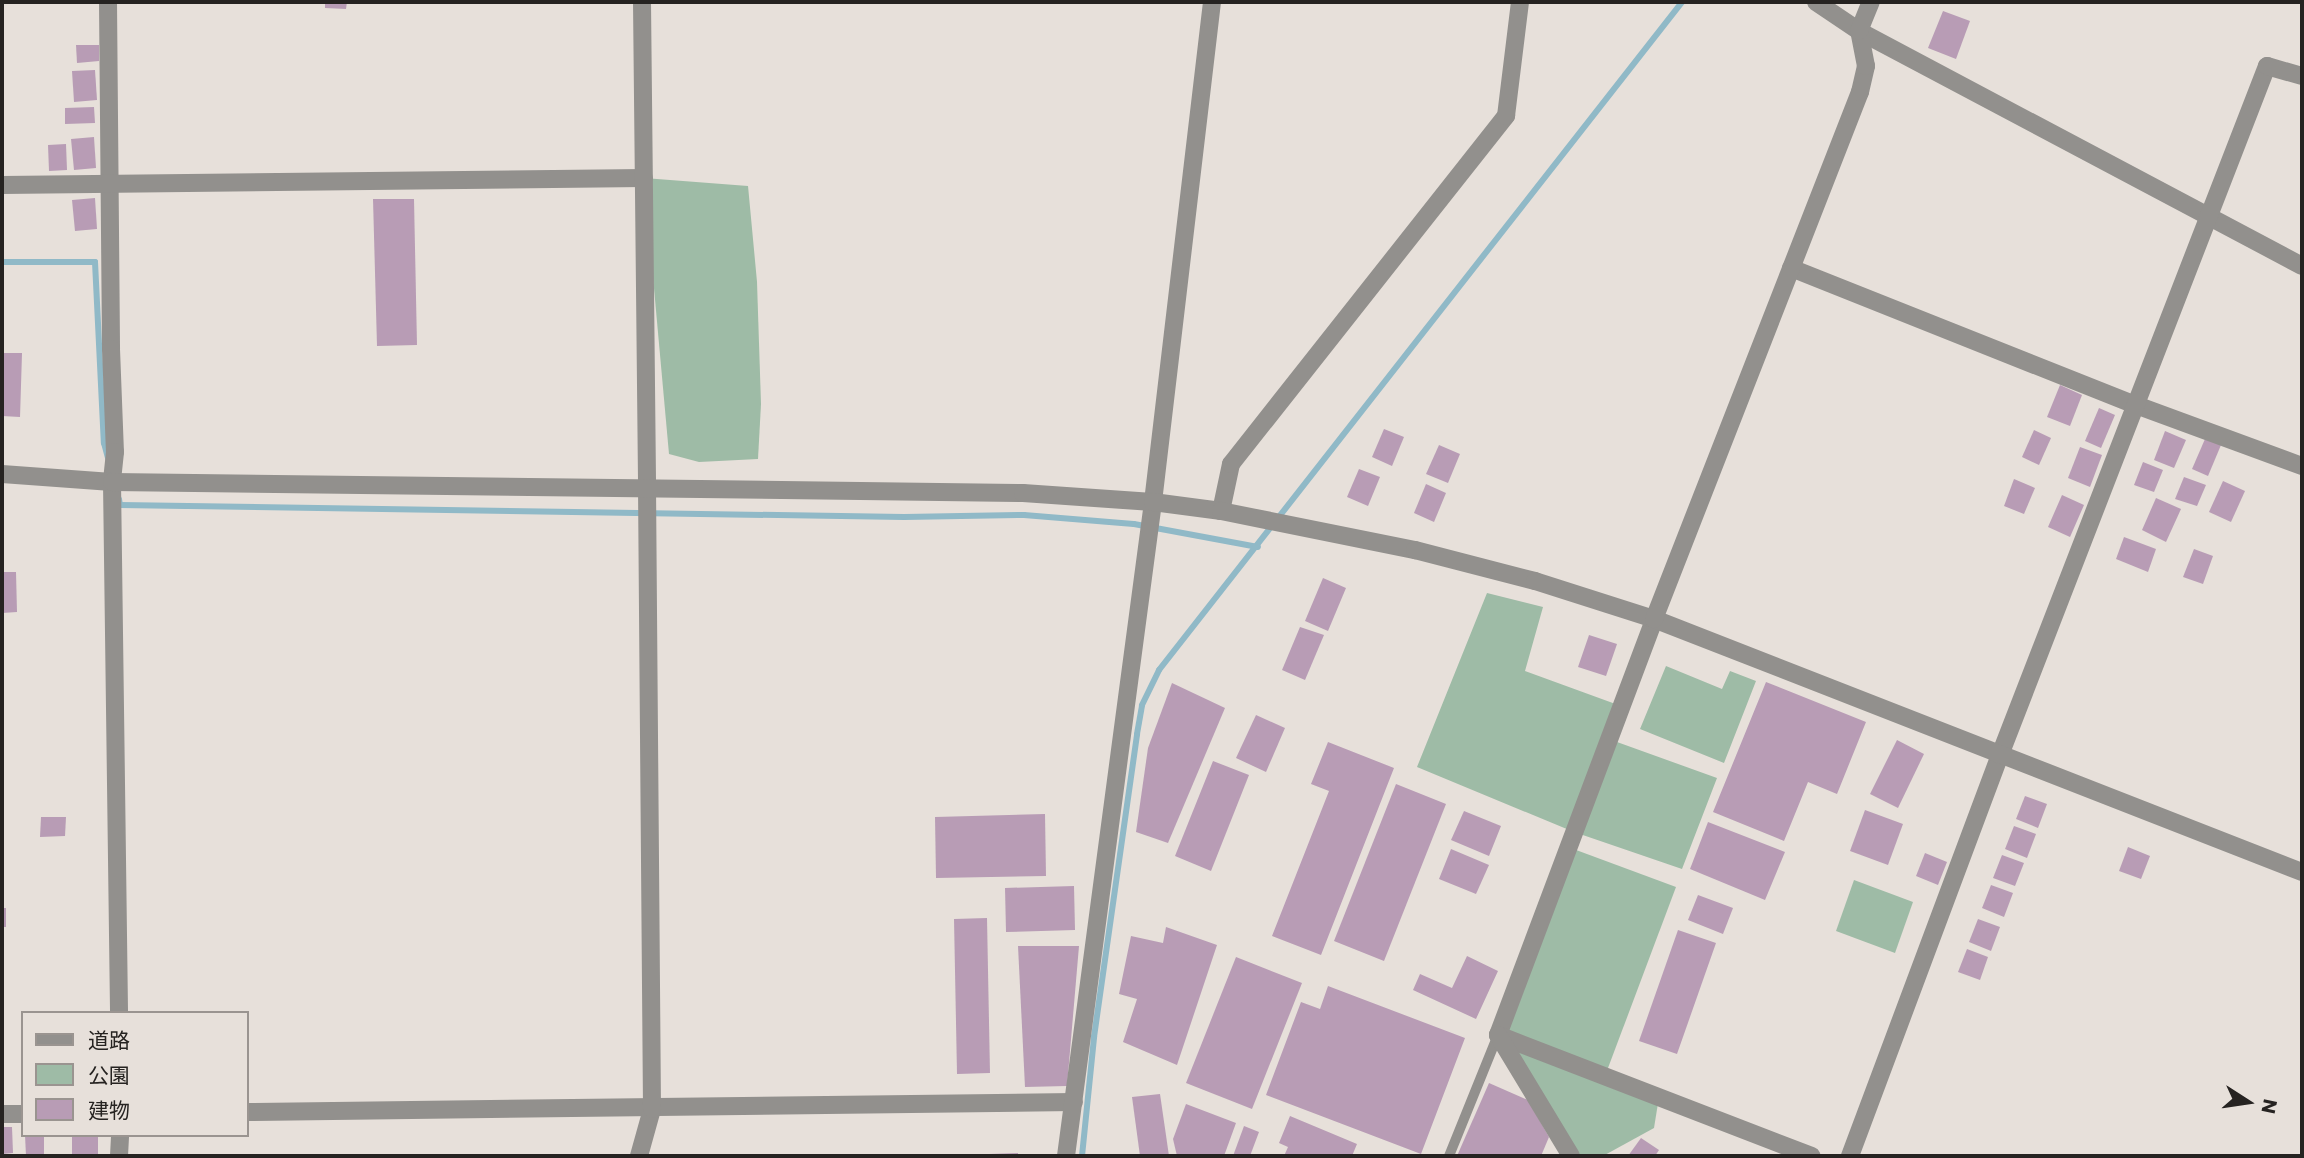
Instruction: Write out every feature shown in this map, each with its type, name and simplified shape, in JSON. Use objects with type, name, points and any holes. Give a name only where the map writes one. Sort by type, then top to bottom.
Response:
[{"type":"street","points":[[108,2],[109,185],[116,453],[112,482],[119,1011]]},
{"type":"street","points":[[639,1156],[652,1109],[642,2]]},
{"type":"street","points":[[1066,1156],[1153,502],[1212,2]]},
{"type":"street","points":[[1221,511],[1231,464],[1506,116],[1520,2]]},
{"type":"street","points":[[1816,2],[1859,31],[2210,214],[2302,266]]},
{"type":"street","points":[[1498,1035],[1654,619],[1860,92],[1866,66],[1859,31],[1871,2]]},
{"type":"street","points":[[1850,1156],[2000,755],[2267,66],[2302,76]]},
{"type":"street","points":[[2,186],[644,178]]},
{"type":"street","points":[[1791,268],[2136,405],[2302,466]]},
{"type":"street","points":[[2,474],[112,482],[1023,493],[1153,502],[1221,511],[1415,550],[1535,581],[1654,619],[2302,872]]},
{"type":"street","points":[[1498,1035],[1571,1156]]},
{"type":"street","points":[[1498,1035],[1811,1156]]},
{"type":"street","points":[[248,1112],[1074,1102]]},
{"type":"street","points":[[2,1114],[21,1114]]},
{"type":"street","points":[[119,1156],[120,1137]]},
{"type":"lane","points":[[1449,1156],[1498,1035]]},
{"type":"green space","points":[[644,178],[748,186],[757,282],[761,404],[758,459],[699,462],[669,454]]},
{"type":"green space","points":[[1487,593],[1543,607],[1525,671],[1621,706],[1579,821],[1617,742],[1717,778],[1682,869],[1574,832],[1417,767]]},
{"type":"green space","points":[[1666,666],[1722,689],[1730,671],[1756,681],[1724,763],[1640,729]]},
{"type":"green space","points":[[1568,847],[1676,887],[1605,1076],[1498,1035]]},
{"type":"green space","points":[[1854,880],[1913,902],[1895,953],[1836,931]]},
{"type":"green space","points":[[1504,1044],[1659,1097],[1654,1128],[1603,1156],[1571,1156]]},
{"type":"building","points":[[325,2],[347,2],[346,9],[325,8]]},
{"type":"building","points":[[1943,11],[1970,21],[1956,59],[1928,48]]},
{"type":"building","points":[[76,45],[99,45],[99,61],[77,63]]},
{"type":"building","points":[[95,70],[97,100],[74,102],[72,71]]},
{"type":"building","points":[[94,107],[95,123],[65,124],[65,108]]},
{"type":"building","points":[[94,137],[96,168],[74,170],[71,139]]},
{"type":"building","points":[[66,144],[67,170],[49,171],[48,145]]},
{"type":"building","points":[[95,198],[97,229],[75,231],[72,200]]},
{"type":"building","points":[[373,199],[414,199],[417,345],[377,346]]},
{"type":"building","points":[[2,353],[22,353],[20,417],[2,416]]},
{"type":"building","points":[[2060,385],[2082,395],[2070,426],[2047,417]]},
{"type":"building","points":[[2099,408],[2115,415],[2101,448],[2085,441]]},
{"type":"building","points":[[1384,429],[1404,437],[1392,466],[1372,457]]},
{"type":"building","points":[[2034,430],[2051,438],[2039,465],[2022,457]]},
{"type":"building","points":[[2165,431],[2186,440],[2174,468],[2154,460]]},
{"type":"building","points":[[2205,439],[2221,445],[2208,476],[2192,469]]},
{"type":"building","points":[[1439,445],[1460,454],[1448,483],[1426,474]]},
{"type":"building","points":[[2080,447],[2102,455],[2090,487],[2068,478]]},
{"type":"building","points":[[2143,462],[2163,470],[2154,492],[2134,485]]},
{"type":"building","points":[[1359,469],[1380,477],[1368,506],[1347,497]]},
{"type":"building","points":[[2184,477],[2206,485],[2197,506],[2175,499]]},
{"type":"building","points":[[2014,479],[2035,488],[2024,514],[2004,506]]},
{"type":"building","points":[[2223,481],[2245,491],[2231,522],[2209,512]]},
{"type":"building","points":[[1426,484],[1446,493],[1434,522],[1414,513]]},
{"type":"building","points":[[2062,495],[2084,505],[2070,537],[2048,527]]},
{"type":"building","points":[[2156,498],[2181,509],[2166,542],[2142,530]]},
{"type":"building","points":[[2124,537],[2156,549],[2148,572],[2116,559]]},
{"type":"building","points":[[2194,549],[2213,556],[2203,584],[2183,577]]},
{"type":"building","points":[[2,572],[16,572],[17,612],[2,613]]},
{"type":"building","points":[[1323,578],[1346,588],[1328,631],[1305,621]]},
{"type":"building","points":[[1300,627],[1324,635],[1305,680],[1282,670]]},
{"type":"building","points":[[1589,635],[1617,644],[1606,676],[1578,667]]},
{"type":"building","points":[[1766,682],[1866,722],[1837,794],[1808,782],[1784,841],[1713,812]]},
{"type":"building","points":[[1172,683],[1225,708],[1168,843],[1136,832],[1148,748]]},
{"type":"building","points":[[1256,715],[1285,728],[1266,772],[1236,758]]},
{"type":"building","points":[[1897,740],[1924,754],[1898,808],[1870,794]]},
{"type":"building","points":[[1328,742],[1394,768],[1321,955],[1272,936],[1329,791],[1311,784]]},
{"type":"building","points":[[1213,761],[1249,775],[1211,871],[1175,856]]},
{"type":"building","points":[[1396,784],[1446,804],[1384,961],[1334,941]]},
{"type":"building","points":[[2025,796],[2047,804],[2038,828],[2016,819]]},
{"type":"building","points":[[1865,810],[1903,824],[1888,865],[1850,851]]},
{"type":"building","points":[[1464,811],[1501,826],[1489,856],[1451,840]]},
{"type":"building","points":[[1045,814],[1046,876],[936,878],[935,817]]},
{"type":"building","points":[[41,817],[66,817],[65,836],[40,837]]},
{"type":"building","points":[[1708,822],[1785,852],[1765,900],[1690,869]]},
{"type":"building","points":[[2014,826],[2036,834],[2027,858],[2005,849]]},
{"type":"building","points":[[2128,847],[2150,856],[2141,879],[2119,871]]},
{"type":"building","points":[[1451,849],[1489,865],[1476,894],[1439,879]]},
{"type":"building","points":[[1925,853],[1947,862],[1938,885],[1916,876]]},
{"type":"building","points":[[2002,855],[2024,863],[2015,886],[1993,878]]},
{"type":"building","points":[[1991,885],[2013,893],[2004,917],[1982,908]]},
{"type":"building","points":[[1074,886],[1075,930],[1006,932],[1005,888]]},
{"type":"building","points":[[1698,895],[1733,908],[1723,934],[1688,920]]},
{"type":"building","points":[[2,908],[6,908],[6,927],[2,927]]},
{"type":"building","points":[[987,918],[990,1073],[957,1074],[954,919]]},
{"type":"building","points":[[1978,919],[2000,927],[1991,951],[1969,942]]},
{"type":"building","points":[[1166,927],[1217,945],[1177,1065],[1123,1042],[1137,999],[1119,994],[1131,936],[1163,943]]},
{"type":"building","points":[[1678,930],[1716,943],[1677,1054],[1639,1041]]},
{"type":"building","points":[[1018,946],[1079,946],[1067,1086],[1025,1087]]},
{"type":"building","points":[[1967,949],[1988,957],[1980,980],[1958,972]]},
{"type":"building","points":[[1467,956],[1498,971],[1476,1019],[1413,990],[1420,974],[1452,988]]},
{"type":"building","points":[[1236,957],[1302,983],[1252,1109],[1186,1083]]},
{"type":"building","points":[[1328,986],[1465,1038],[1421,1154],[1266,1095],[1301,1002],[1320,1009]]},
{"type":"building","points":[[1489,1083],[1528,1100],[1549,1137],[1541,1156],[1457,1156]]},
{"type":"building","points":[[1160,1094],[1169,1156],[1140,1156],[1132,1097]]},
{"type":"building","points":[[1186,1104],[1236,1123],[1224,1156],[1177,1156],[1173,1139]]},
{"type":"building","points":[[1290,1116],[1357,1144],[1352,1156],[1284,1156],[1288,1147],[1279,1143]]},
{"type":"building","points":[[1244,1126],[1259,1132],[1250,1156],[1233,1156]]},
{"type":"building","points":[[2,1127],[12,1127],[13,1153],[2,1154]]},
{"type":"building","points":[[25,1137],[44,1137],[44,1155],[26,1156]]},
{"type":"building","points":[[72,1137],[98,1137],[98,1156],[72,1156]]},
{"type":"building","points":[[1641,1138],[1659,1150],[1655,1156],[1628,1156]]},
{"type":"building","points":[[1018,1153],[1018,1156],[989,1156],[989,1154]]},
{"type":"waterway","points":[[1082,1156],[1094,1037],[1137,734],[1142,705],[1159,670],[1682,2]]},
{"type":"waterway","points":[[2,262],[95,262],[104,443],[108,458]]},
{"type":"waterway","points":[[119,499],[120,505],[904,517],[1024,515],[1134,524],[1258,547]]}]
